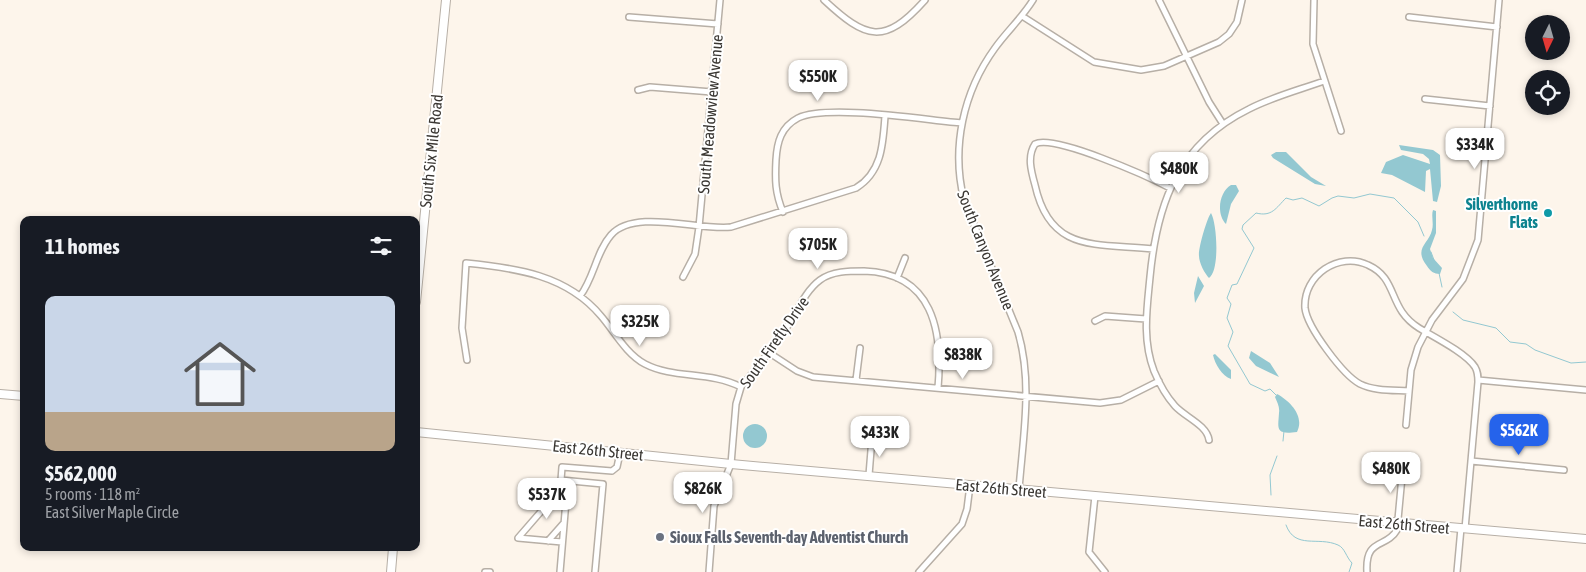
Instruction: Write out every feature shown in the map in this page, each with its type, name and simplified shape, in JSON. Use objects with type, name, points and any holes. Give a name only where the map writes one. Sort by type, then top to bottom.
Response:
[{"type":"main road","name":"South Six Mile Road","points":[[420,262],[446,0]]},
{"type":"main road","points":[[0,394],[20,396]]},
{"type":"main road","name":"East 26th Street","points":[[420,432],[731,464],[1586,539]]},
{"type":"main road","points":[[391,572],[393,551]]},
{"type":"street","name":"South Meadowview Avenue","points":[[683,277],[695,254],[699,227],[720,0]]},
{"type":"street","points":[[824,0],[849,23],[874,31],[895,28],[907,20],[925,0]]},
{"type":"street","name":"South Canyon Avenue","points":[[1019,490],[1027,396],[1026,368],[1018,332],[970,218],[960,183],[958,151],[968,100],[979,74],[994,49],[1033,0]]},
{"type":"street","points":[[1160,0],[1208,102],[1223,124]]},
{"type":"street","points":[[1022,16],[1083,56],[1104,65],[1141,70],[1164,66],[1219,42],[1229,34],[1239,18],[1242,0]]},
{"type":"street","points":[[1314,0],[1312,38],[1324,82],[1341,132]]},
{"type":"street","points":[[1406,425],[1413,362],[1425,332],[1463,280],[1476,248],[1480,225],[1499,0]]},
{"type":"street","points":[[629,17],[718,24]]},
{"type":"street","points":[[1408,17],[1497,27]]},
{"type":"street","points":[[1209,440],[1206,432],[1175,406],[1159,381],[1148,353],[1146,319],[1158,220],[1170,188],[1193,152],[1223,124],[1258,104],[1324,82]]},
{"type":"street","points":[[638,90],[650,87],[712,92]]},
{"type":"street","points":[[1425,99],[1490,106]]},
{"type":"street","points":[[784,212],[774,182],[780,136],[787,126],[797,119],[822,112],[962,123]]},
{"type":"street","points":[[580,296],[594,274],[602,248],[619,228],[634,222],[717,229],[731,227],[847,191],[869,177],[878,163],[881,154],[885,116]]},
{"type":"street","points":[[1153,249],[1077,241],[1060,233],[1048,219],[1036,189],[1030,161],[1031,151],[1035,144],[1047,141],[1105,160],[1170,188]]},
{"type":"street","points":[[897,278],[905,258]]},
{"type":"street","points":[[1409,391],[1370,387],[1358,383],[1349,376],[1310,324],[1305,307],[1309,289],[1314,279],[1326,267],[1343,261],[1362,262],[1384,276],[1400,312],[1408,320],[1472,364],[1477,370],[1478,380],[1471,461],[1457,572]]},
{"type":"street","points":[[467,360],[462,328],[466,263],[526,271],[553,280],[591,305],[644,364],[723,379],[741,387]]},
{"type":"street","name":"South Firefly Drive","points":[[708,572],[714,506],[731,464],[736,404],[741,387],[768,352],[812,288],[822,279],[839,273],[854,271],[877,272],[897,278],[922,297],[933,317],[940,350],[938,388]]},
{"type":"street","points":[[1095,321],[1105,316],[1146,319]]},
{"type":"street","points":[[856,380],[860,348]]},
{"type":"street","points":[[768,352],[805,375],[1112,403],[1127,398],[1159,381]]},
{"type":"street","points":[[1478,380],[1586,390]]},
{"type":"street","points":[[869,475],[872,438]]},
{"type":"street","points":[[560,572],[567,489],[563,483],[562,467],[612,471],[617,467],[620,453]]},
{"type":"street","points":[[1471,461],[1564,470]]},
{"type":"street","points":[[1366,572],[1370,551],[1374,546],[1395,534],[1398,523],[1403,466]]},
{"type":"street","points":[[562,542],[518,538],[563,483]]},
{"type":"street","points":[[563,483],[603,484],[595,572]]},
{"type":"street","points":[[918,572],[962,524],[967,509],[970,485]]},
{"type":"street","points":[[1095,496],[1089,552],[1105,572]]},
{"type":"street","points":[[548,541],[564,524]]},
{"type":"street","points":[[485,572],[490,572]]},
{"type":"water","points":[[1399,145],[1433,150],[1440,155],[1441,186],[1437,202],[1433,201],[1430,169],[1426,171],[1425,192],[1392,175],[1381,173],[1386,162],[1403,155],[1430,164],[1429,159],[1423,154],[1401,150]]},
{"type":"water","points":[[1276,152],[1286,152],[1311,177],[1326,186],[1315,184],[1273,158],[1271,155]]},
{"type":"water","points":[[1231,185],[1236,185],[1239,191],[1231,204],[1226,224],[1221,215],[1220,203],[1227,188]]},
{"type":"water","points":[[1433,210],[1436,211],[1436,233],[1430,249],[1433,258],[1442,268],[1440,274],[1434,273],[1429,269],[1421,255],[1423,246],[1432,230]]},
{"type":"water","points":[[1211,213],[1215,226],[1216,257],[1215,266],[1209,278],[1201,265],[1199,252],[1205,227]]},
{"type":"water","points":[[1198,276],[1204,286],[1195,303],[1194,293]]},
{"type":"water","points":[[1251,351],[1270,363],[1279,377],[1256,366],[1249,358]]},
{"type":"water","points":[[1215,354],[1231,370],[1231,379],[1217,366],[1213,355]]},
{"type":"water","points":[[1277,394],[1291,405],[1298,415],[1299,426],[1297,432],[1285,433],[1279,430],[1279,409],[1275,397]]},
{"type":"water","points":[[755,424],[764,427],[767,436],[764,445],[755,448],[746,445],[743,436],[746,427]]},
{"type":"waterway","points":[[1276,395],[1270,389],[1265,391],[1250,384],[1228,346],[1233,332],[1227,318],[1231,304],[1227,298],[1232,285],[1237,284],[1254,248],[1242,229],[1243,225],[1256,213],[1270,213],[1286,198],[1293,200],[1302,198],[1319,206],[1338,196],[1354,198],[1370,194],[1394,198],[1418,222],[1424,236]]},
{"type":"waterway","points":[[1431,252],[1434,260]]},
{"type":"waterway","points":[[1439,273],[1442,287]]},
{"type":"waterway","points":[[1453,312],[1463,320],[1496,328],[1510,342],[1526,344],[1535,350],[1571,363],[1586,362]]},
{"type":"waterway","points":[[1283,441],[1284,431]]},
{"type":"waterway","points":[[1271,495],[1270,475],[1277,456]]},
{"type":"waterway","points":[[1286,525],[1290,533],[1301,540],[1340,546],[1352,563],[1349,572]]},
{"type":"place","name":"Silverthorne Flats","points":[[1548,213]]},
{"type":"place","name":"Sioux Falls Seventh-day Adventist Church","points":[[660,537]]}]
